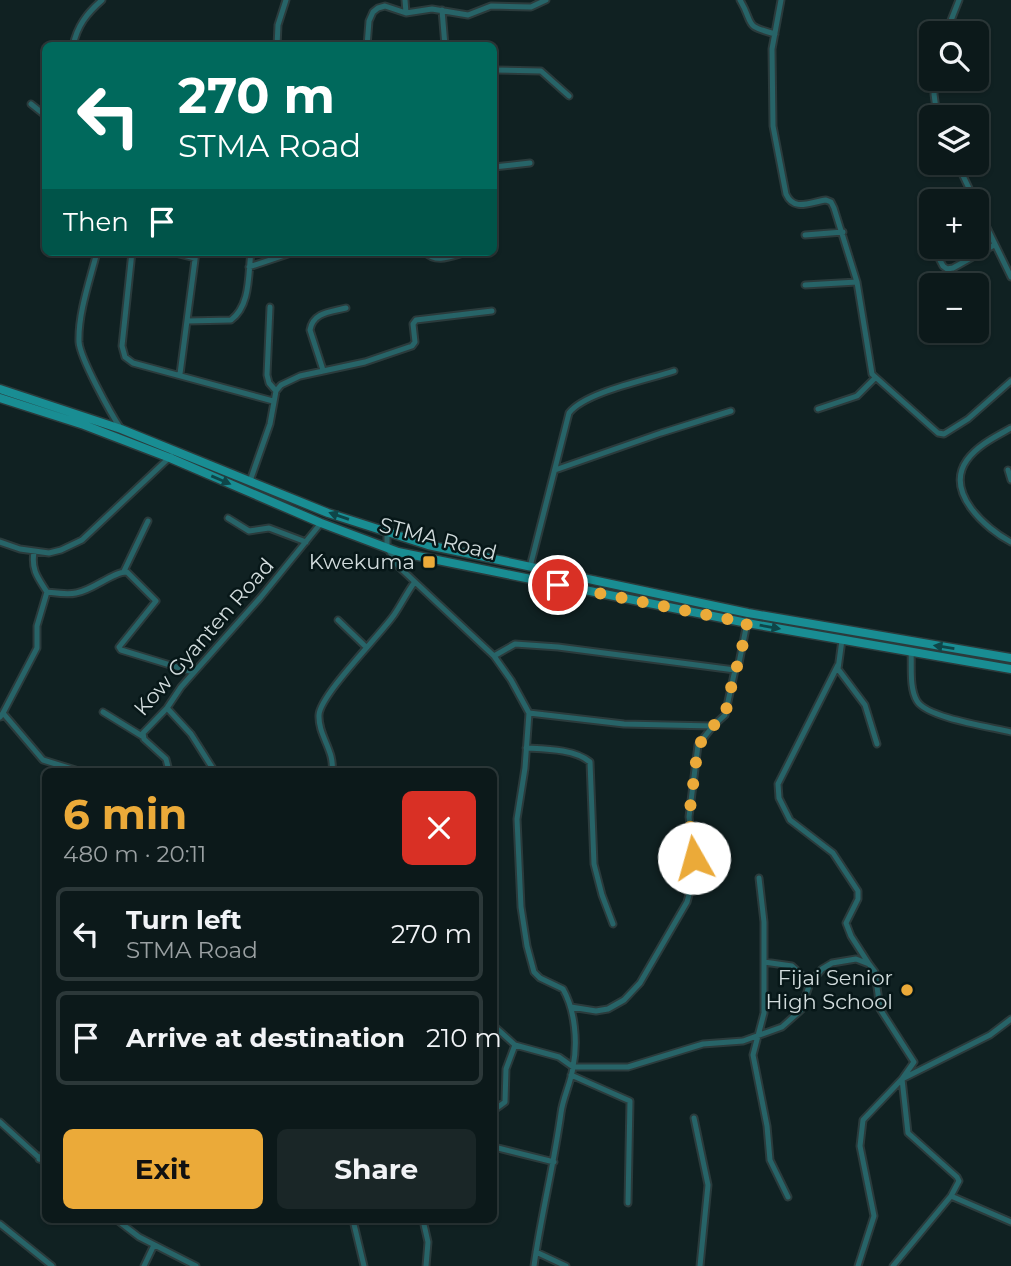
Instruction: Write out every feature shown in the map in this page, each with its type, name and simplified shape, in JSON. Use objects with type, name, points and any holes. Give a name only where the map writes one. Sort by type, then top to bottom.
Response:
[{"type":"main road","name":"STMA Road","points":[[0,389],[121,429],[321,523],[387,547],[747,623],[1011,669]]},
{"type":"main road","name":"STMA Road","points":[[0,398],[250,481],[387,533],[455,552],[748,612],[1011,658]]},
{"type":"street","points":[[74,42],[81,23],[102,0]]},
{"type":"street","points":[[277,42],[278,25],[286,0]]},
{"type":"street","points":[[405,0],[406,13]]},
{"type":"street","points":[[367,42],[369,20],[373,12],[385,6],[406,13],[442,10],[468,15],[491,6],[531,7],[545,0]]},
{"type":"street","points":[[740,0],[749,24],[775,34]]},
{"type":"street","points":[[781,0],[772,49],[773,126],[786,194],[791,203],[800,205],[826,200],[831,202],[858,282],[870,367],[874,378],[884,383],[938,433],[944,434],[968,419],[1011,381]]},
{"type":"street","points":[[951,21],[959,0]]},
{"type":"street","points":[[442,10],[445,42]]},
{"type":"street","points":[[497,70],[541,71],[569,96]]},
{"type":"street","points":[[31,104],[42,113]]},
{"type":"street","points":[[497,167],[530,163]]},
{"type":"street","points":[[806,235],[843,232]]},
{"type":"street","points":[[989,233],[1011,277]]},
{"type":"street","points":[[989,248],[994,245]]},
{"type":"street","points":[[96,256],[81,318],[79,345],[121,429]]},
{"type":"street","points":[[132,256],[122,346],[125,357],[147,368],[180,374],[273,401]]},
{"type":"street","points":[[180,374],[196,256]]},
{"type":"street","points":[[187,321],[231,320],[236,317],[245,299],[250,256]]},
{"type":"street","points":[[249,267],[282,256]]},
{"type":"street","points":[[430,256],[437,259],[450,256]]},
{"type":"street","points":[[939,259],[947,269],[967,259]]},
{"type":"street","points":[[805,285],[858,282]]},
{"type":"street","points":[[270,307],[267,375],[269,383],[276,391]]},
{"type":"street","points":[[323,370],[310,330],[311,323],[316,316],[346,307]]},
{"type":"street","points":[[250,481],[270,424],[276,391],[294,378],[365,362],[412,346],[415,342],[413,324],[416,320],[492,311]]},
{"type":"street","points":[[530,567],[569,413],[574,405],[595,395],[674,370]]},
{"type":"street","points":[[818,409],[857,396],[874,378]]},
{"type":"street","points":[[555,470],[731,411]]},
{"type":"street","points":[[1011,428],[977,449],[967,460],[961,486],[974,514],[995,534],[1011,542]]},
{"type":"street","points":[[0,542],[34,552],[61,550],[82,540],[172,454]]},
{"type":"street","points":[[1008,470],[1011,480]]},
{"type":"street","points":[[228,518],[249,531],[269,528],[306,541]]},
{"type":"street","points":[[47,592],[75,593],[101,584],[124,571],[148,521]]},
{"type":"street","name":"Kow Gyanten Road","points":[[168,768],[166,759],[142,736],[167,708],[193,672],[321,523]]},
{"type":"street","points":[[387,533],[387,547],[398,566],[494,656],[529,713],[516,819],[521,906],[534,972],[540,978],[563,989],[571,1007],[575,1042],[573,1067],[564,1098],[554,1162],[538,1231],[534,1266]]},
{"type":"street","points":[[34,552],[32,564],[36,577],[47,592]]},
{"type":"street","points":[[124,571],[156,601],[121,643],[121,650],[193,672]]},
{"type":"street","points":[[331,768],[330,749],[320,730],[320,707],[392,617],[414,583]]},
{"type":"street","points":[[47,592],[37,626],[37,648],[1,715],[43,760],[69,768]]},
{"type":"street","points":[[338,621],[366,647]]},
{"type":"street","points":[[571,1007],[596,1011],[608,1009],[624,1000],[640,983],[687,902],[696,869],[689,817],[697,750],[699,742],[725,715],[747,623]]},
{"type":"street","points":[[842,640],[838,665],[778,783],[779,798],[790,820],[833,853],[858,891],[858,900],[846,923],[851,936],[875,972],[880,1009],[914,1062],[902,1079],[868,1113],[861,1128],[860,1146],[874,1216],[858,1266]]},
{"type":"street","points":[[494,656],[515,644],[735,670]]},
{"type":"street","points":[[911,651],[913,690],[921,707],[934,713],[1011,732]]},
{"type":"street","points":[[838,665],[838,669],[865,705],[877,744]]},
{"type":"street","points":[[167,708],[191,734],[212,768]]},
{"type":"street","points":[[103,712],[142,736]]},
{"type":"street","points":[[529,713],[624,724],[713,726]]},
{"type":"street","points":[[526,748],[564,752],[583,757],[590,762],[594,864],[601,895],[613,924]]},
{"type":"street","points":[[759,878],[764,922],[764,1013],[753,1055],[768,1126],[770,1160],[788,1197]]},
{"type":"street","points":[[497,1029],[515,1045],[559,1057],[573,1067],[628,1067],[703,1044],[743,1041],[782,1027],[797,1016],[810,984],[822,970],[843,960],[861,960],[869,964],[875,972]]},
{"type":"street","points":[[764,962],[792,966],[810,984]]},
{"type":"street","points":[[902,1079],[990,1035],[1011,1019]]},
{"type":"street","points":[[497,1108],[505,1103],[506,1069],[515,1045]]},
{"type":"street","points":[[571,1075],[630,1101],[628,1203]]},
{"type":"street","points":[[893,1266],[958,1185],[957,1177],[908,1133],[902,1079]]},
{"type":"street","points":[[694,1118],[708,1185],[700,1266]]},
{"type":"street","points":[[0,1122],[42,1161]]},
{"type":"street","points":[[497,1148],[554,1162]]},
{"type":"street","points":[[39,1159],[42,1156]]},
{"type":"street","points":[[951,1196],[1011,1222]]},
{"type":"street","points":[[121,1223],[139,1237],[196,1266]]},
{"type":"street","points":[[354,1223],[364,1266]]},
{"type":"street","points":[[424,1223],[428,1242],[426,1266]]},
{"type":"street","points":[[0,1224],[52,1266]]},
{"type":"street","points":[[144,1266],[154,1245]]},
{"type":"street","points":[[536,1252],[566,1266]]},
{"type":"place","name":"Kwekuma","points":[[429,562]]},
{"type":"place","name":"Fijai Senior High School","points":[[907,990]]},
{"type":"route","points":[[558,585],[747,623],[725,715],[698,746],[689,817],[694,858]]}]
